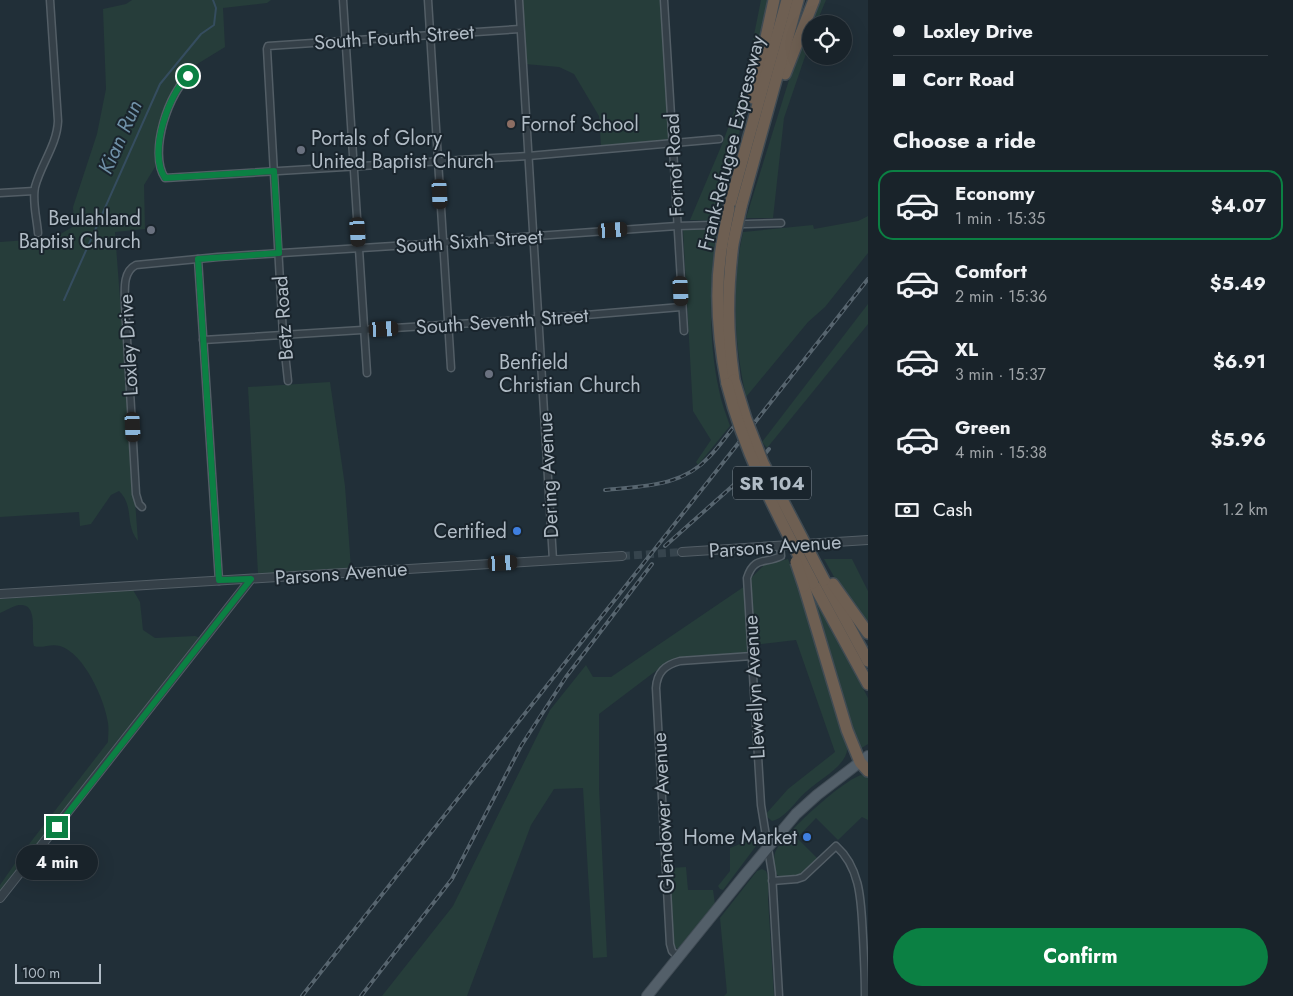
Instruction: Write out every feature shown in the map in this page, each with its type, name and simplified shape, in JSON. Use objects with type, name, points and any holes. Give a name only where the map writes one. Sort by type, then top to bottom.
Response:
[{"type":"highway","points":[[744,151],[756,80],[774,0]]},
{"type":"highway","name":"Frank-Refugee Expressway","points":[[787,0],[744,151],[728,244],[730,382],[739,428],[750,457],[785,529],[868,661]]},
{"type":"highway","name":"Frank-Refugee Expressway","points":[[735,208],[773,92],[798,0]]},
{"type":"highway","points":[[773,92],[786,72],[814,0]]},
{"type":"highway","name":"Frank-Refugee Expressway","points":[[730,382],[753,440],[818,582],[868,684]]},
{"type":"highway","points":[[818,582],[868,633]]},
{"type":"highway","points":[[818,582],[847,730],[864,759],[868,771]]},
{"type":"main road","points":[[647,996],[796,814],[817,795],[864,759]]},
{"type":"street","points":[[38,233],[34,190],[57,133],[58,121],[50,0]]},
{"type":"street","points":[[343,0],[366,373]]},
{"type":"street","points":[[428,0],[451,368]]},
{"type":"street","name":"Dering Avenue","points":[[519,0],[553,560]]},
{"type":"street","name":"Fornof Road","points":[[664,0],[684,331]]},
{"type":"street","name":"South Fourth Street","points":[[268,46],[520,29]]},
{"type":"street","name":"Betz Road","points":[[268,46],[266,49],[288,380]]},
{"type":"street","points":[[191,74],[184,79],[176,91],[162,129],[159,158],[160,169],[165,178],[528,156],[673,144],[720,138]]},
{"type":"street","points":[[0,193],[34,190]]},
{"type":"street","name":"South Sixth Street","points":[[128,270],[139,264],[279,253],[677,226],[781,223]]},
{"type":"street","points":[[198,259],[219,580]]},
{"type":"street","name":"Loxley Drive","points":[[128,270],[125,284],[125,305],[136,494],[139,504],[142,506]]},
{"type":"street","name":"South Seventh Street","points":[[203,340],[538,319],[682,307]]},
{"type":"street","name":"Parsons Avenue","points":[[682,552],[868,540]]},
{"type":"street","name":"Llewellyn Avenue","points":[[779,996],[772,881],[761,805],[748,578],[750,570],[758,562],[781,556],[780,546]]},
{"type":"street","name":"Parsons Avenue","points":[[0,594],[622,556]]},
{"type":"street","points":[[0,898],[251,579]]},
{"type":"street","name":"Glendower Avenue","points":[[678,957],[672,951],[670,944],[656,688],[657,677],[670,664],[688,659],[752,656]]},
{"type":"street","points":[[772,881],[803,877],[836,846],[842,852],[852,868],[860,897],[866,996]]},
{"type":"green space","points":[[132,0],[271,0],[267,3],[223,8],[225,47],[194,66],[180,80],[166,108],[158,135],[155,167],[144,185],[145,229],[115,232],[138,541],[131,528],[127,503],[119,491],[111,495],[91,524],[80,526],[79,512],[0,517],[0,242],[27,240],[42,245],[74,226],[73,207],[97,134],[106,89],[103,9],[126,4]]},
{"type":"green space","points":[[522,0],[661,0],[669,140],[601,146],[599,116],[574,74],[559,67],[525,64]]},
{"type":"green space","points":[[761,0],[772,0],[754,81],[728,173],[718,221],[690,220],[723,142],[745,80]]},
{"type":"green space","points":[[819,0],[826,0],[820,15],[813,15]]},
{"type":"green space","points":[[802,44],[802,65],[784,118],[773,218],[746,218]]},
{"type":"green space","points":[[868,216],[868,253],[825,307],[808,322],[746,397],[739,356],[736,314],[737,273],[743,232],[813,225],[814,229],[858,221]]},
{"type":"green space","points":[[717,229],[712,268],[711,330],[715,371],[722,404],[730,426],[698,465],[696,462],[711,440],[693,411],[683,230]]},
{"type":"green space","points":[[868,304],[868,324],[767,448],[762,442]]},
{"type":"green space","points":[[330,382],[345,486],[351,568],[258,574],[248,387]]},
{"type":"green space","points":[[788,559],[807,607],[847,738],[847,752],[836,768],[807,791],[782,816],[772,821],[765,815],[788,789],[835,752],[796,640],[754,645],[751,578],[764,565]]},
{"type":"green space","points":[[824,559],[852,559],[868,591],[868,625],[837,582]]},
{"type":"green space","points":[[745,586],[749,648],[745,654],[688,656],[669,661],[599,714],[599,788],[607,957],[593,958],[583,788],[554,789],[531,825],[467,996],[382,996],[453,906],[550,710],[586,665],[593,677],[611,677]]},
{"type":"green space","points":[[133,590],[140,602],[143,630],[155,638],[195,636],[201,638],[0,893],[0,885],[23,852],[108,742],[108,723],[103,702],[85,667],[69,650],[60,646],[34,646],[33,621],[30,609],[19,605],[0,613],[0,599]]},
{"type":"green space","points":[[809,590],[812,590],[868,698],[868,744],[860,749],[849,721]]},
{"type":"green space","points":[[861,775],[868,777],[868,820],[862,817],[838,840],[816,818],[797,838],[818,859],[798,875],[781,878],[775,873],[774,863],[775,853],[780,845],[800,822],[827,798],[852,779]]},
{"type":"green space","points":[[760,836],[759,842],[723,890],[720,889],[718,886],[730,871],[730,848]]},
{"type":"green space","points":[[686,867],[688,890],[713,890],[715,904],[678,950],[674,945],[669,868]]},
{"type":"green space","points":[[762,869],[766,871],[769,879],[768,899],[774,996],[724,996],[727,993],[720,918],[757,871]]},
{"type":"waterway","name":"Kian Run","points":[[64,300],[160,84],[201,34],[214,25],[216,8],[213,0]]},
{"type":"tunnel","points":[[622,556],[682,552]]},
{"type":"railway","points":[[302,996],[868,279]]},
{"type":"railway","points":[[605,490],[647,486],[674,480],[687,474],[709,457],[736,424]]},
{"type":"railway","points":[[665,546],[754,467],[769,449]]},
{"type":"railway","points":[[361,996],[452,879],[521,746],[566,677],[652,564]]},
{"type":"place","name":"Fornof School","points":[[511,124]]},
{"type":"place","name":"Portals of Glory United Baptist Church","points":[[301,150]]},
{"type":"place","name":"Beulahland Baptist Church","points":[[151,230]]},
{"type":"place","name":"Benfield Christian Church","points":[[489,374]]},
{"type":"place","name":"Certified","points":[[517,531]]},
{"type":"place","name":"Home Market","points":[[807,837]]},
{"type":"route","points":[[57,827],[251,579],[219,580],[198,259],[279,253],[274,171],[165,178],[160,169],[159,158],[162,129],[176,91],[188,76]]}]
